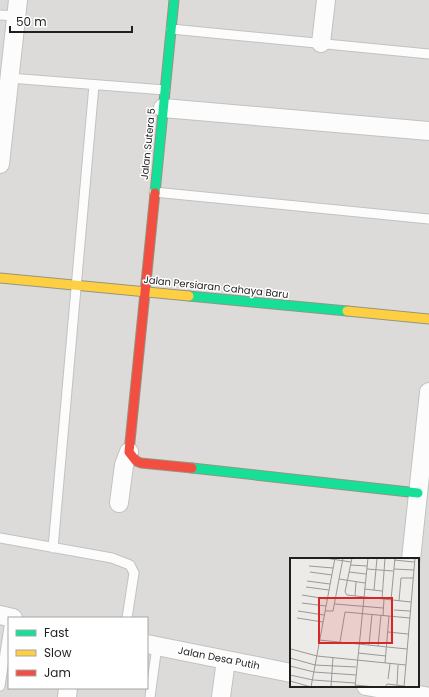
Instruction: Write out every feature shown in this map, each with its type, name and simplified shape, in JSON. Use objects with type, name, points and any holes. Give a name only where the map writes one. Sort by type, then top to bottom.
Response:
[{"type":"street","name":"Jalan Sutera 5","points":[[129,452],[174,0]]},
{"type":"street","points":[[322,43],[326,0]]},
{"type":"street","points":[[0,164],[3,103],[9,78],[11,10]]},
{"type":"street","points":[[163,108],[429,131]]},
{"type":"street","name":"Jalan Persiaran Cahaya Baru","points":[[0,278],[429,319]]},
{"type":"street","points":[[411,558],[429,392]]},
{"type":"street","points":[[129,452],[136,461],[142,463],[418,493]]},
{"type":"street","points":[[119,503],[124,465],[129,452]]},
{"type":"street","name":"Jalan Desa Putih","points":[[152,645],[290,673]]},
{"type":"street","points":[[221,697],[226,660]]},
{"type":"street","points":[[376,687],[397,689],[429,697]]},
{"type":"lane","points":[[171,29],[429,54]]},
{"type":"lane","points":[[9,78],[165,90]]},
{"type":"lane","points":[[53,548],[94,85]]},
{"type":"lane","points":[[154,192],[429,219]]},
{"type":"lane","points":[[0,538],[112,558],[130,565],[134,574],[128,617]]},
{"type":"lane","points":[[0,686],[8,634]]},
{"type":"lane","points":[[150,697],[152,645]]},
{"type":"shaded area","points":[[0,0],[429,0],[429,697],[0,697]]},
{"type":"traffic: fast","points":[[155,193],[174,0]]},
{"type":"traffic: fast","points":[[189,296],[347,311]]},
{"type":"traffic: fast","points":[[192,468],[418,493]]},
{"type":"traffic: slow","points":[[0,278],[189,296]]},
{"type":"traffic: slow","points":[[347,311],[429,319]]},
{"type":"traffic: jam","points":[[155,193],[129,452],[136,461],[141,463],[192,468]]}]
